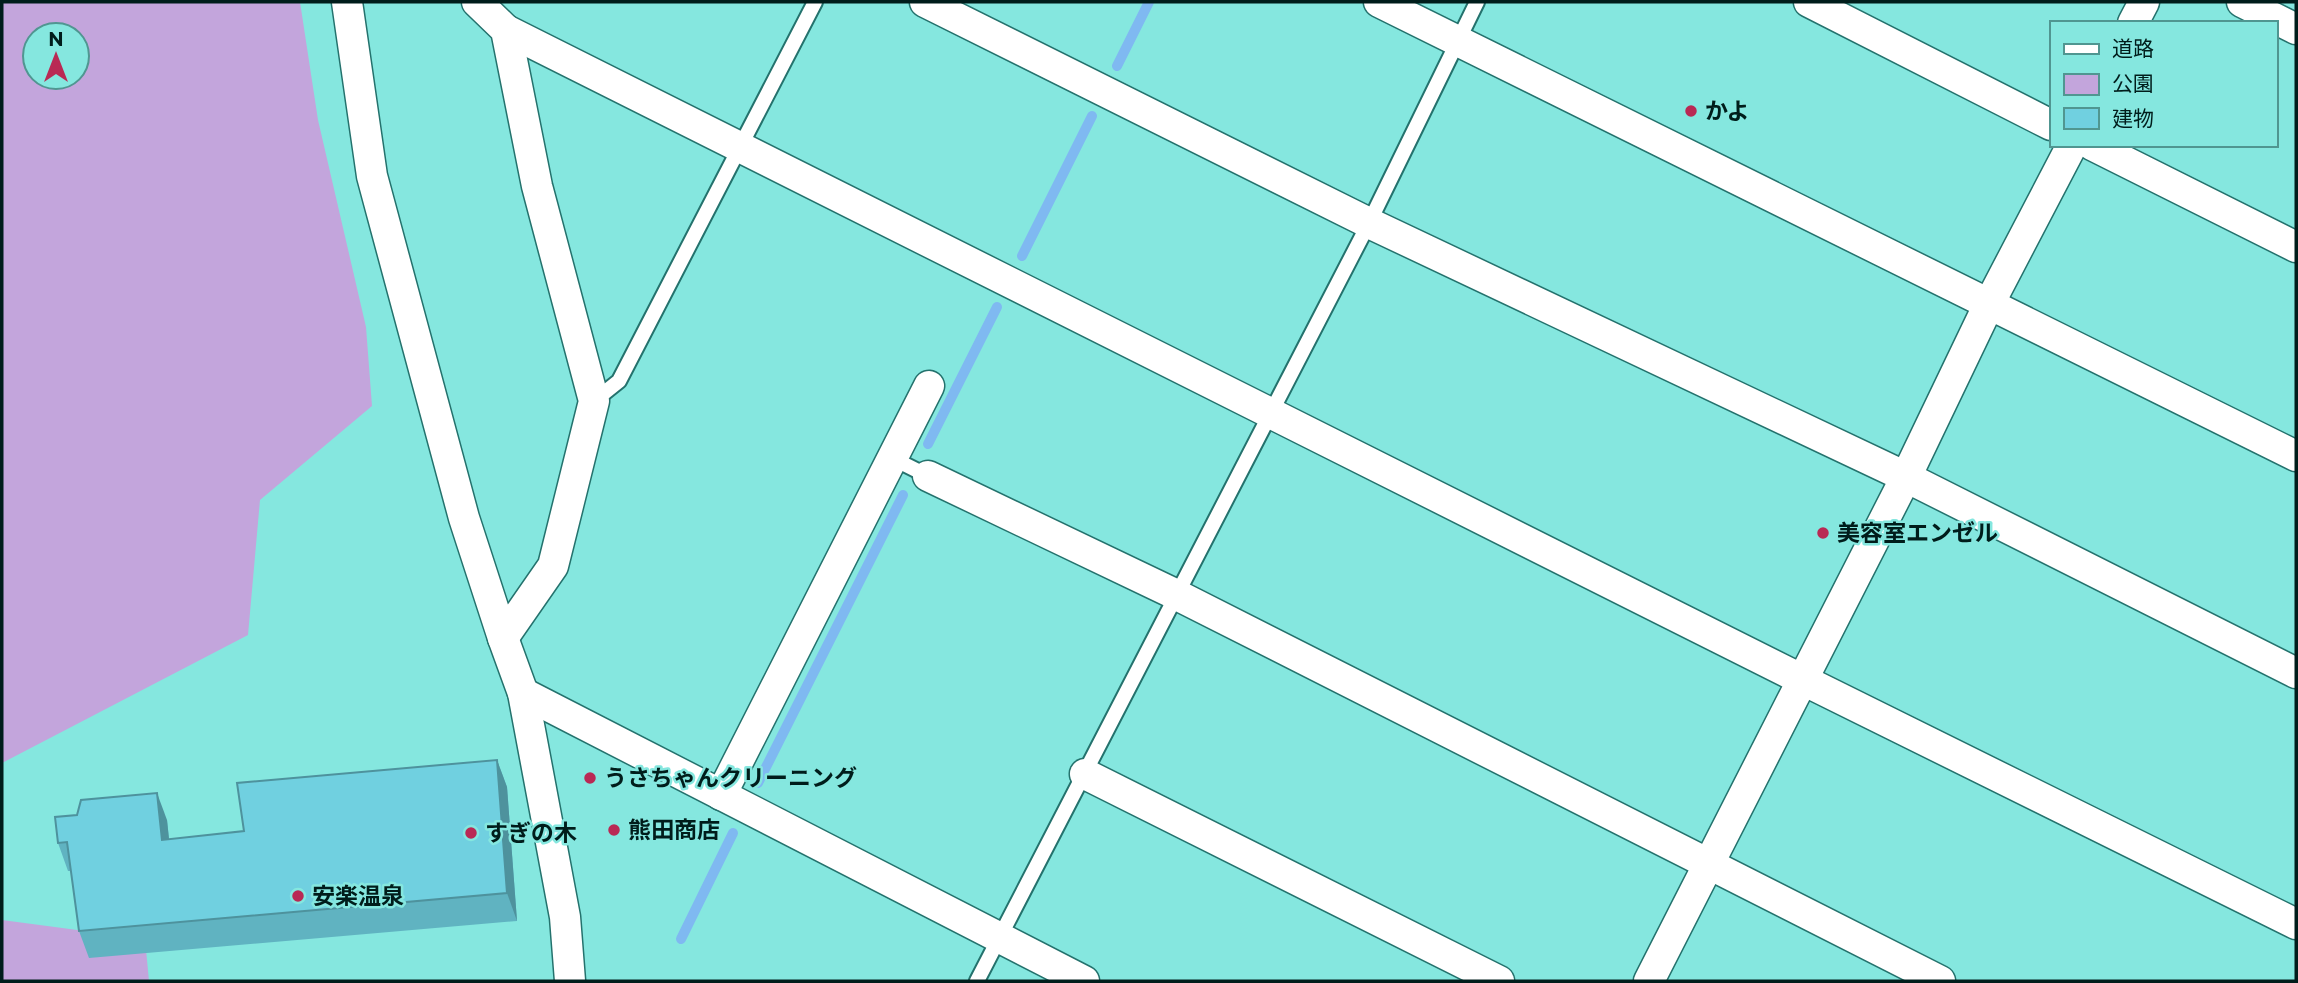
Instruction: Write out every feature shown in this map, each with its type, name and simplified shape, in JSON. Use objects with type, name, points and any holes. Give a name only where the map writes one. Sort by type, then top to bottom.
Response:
[{"type":"street","points":[[347,2],[372,176],[464,519],[523,693],[565,917],[570,981]]},
{"type":"street","points":[[477,2],[506,30],[2296,924]]},
{"type":"street","points":[[925,2],[1369,223],[1906,477],[2296,673]]},
{"type":"street","points":[[1379,2],[2296,457]]},
{"type":"street","points":[[1809,2],[2050,124]]},
{"type":"street","points":[[2134,21],[2144,2]]},
{"type":"street","points":[[2242,2],[2296,29]]},
{"type":"street","points":[[503,638],[553,566],[594,401],[537,186],[506,30]]},
{"type":"street","points":[[1649,981],[1906,477],[1989,304],[2071,147]]},
{"type":"street","points":[[2096,147],[2296,247]]},
{"type":"street","points":[[721,795],[929,386]]},
{"type":"street","points":[[928,476],[1177,596],[1940,981]]},
{"type":"street","points":[[523,693],[1084,981]]},
{"type":"street","points":[[1085,774],[1499,981]]},
{"type":"lane","points":[[594,401],[619,381],[815,2]]},
{"type":"lane","points":[[977,981],[1369,223],[1477,2]]},
{"type":"lane","points":[[892,458],[928,476]]},
{"type":"green space","points":[[2,2],[300,2],[318,120],[366,327],[372,406],[260,500],[248,635],[2,763]]},
{"type":"green space","points":[[2,920],[145,939],[149,981],[2,981]]},
{"type":"building","name":"安楽温泉","points":[[497,760],[507,893],[79,931],[67,842],[58,843],[55,817],[77,815],[81,800],[157,793],[162,840],[244,831],[237,783]]},
{"type":"waterway","points":[[1117,66],[1149,2]]},
{"type":"waterway","points":[[1022,256],[1092,116]]},
{"type":"waterway","points":[[928,444],[997,307]]},
{"type":"waterway","points":[[758,783],[903,495]]},
{"type":"waterway","points":[[681,939],[733,833]]},
{"type":"place","name":"かよ","points":[[1691,111]]},
{"type":"place","name":"美容室エンゼル","points":[[1823,533]]},
{"type":"place","name":"うさちゃんクリーニング","points":[[590,778]]},
{"type":"place","name":"熊田商店","points":[[614,830]]},
{"type":"place","name":"すぎの木","points":[[471,833]]},
{"type":"place","name":"安楽温泉","points":[[298,896]]}]
